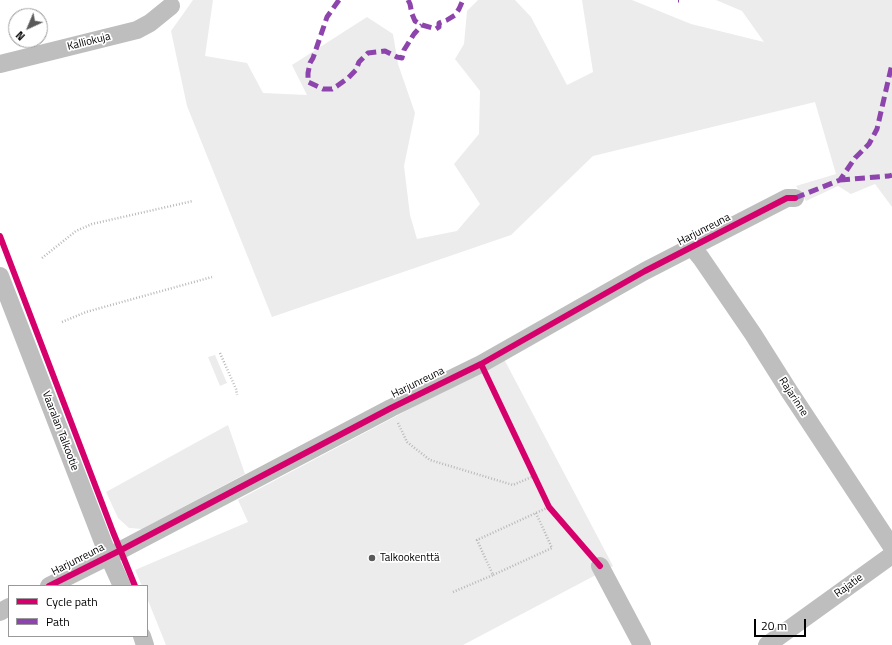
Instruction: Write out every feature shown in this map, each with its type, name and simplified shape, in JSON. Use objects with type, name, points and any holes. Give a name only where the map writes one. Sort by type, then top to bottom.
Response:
[{"type":"street","name":"Kalliokuja","points":[[0,64],[136,30],[150,23],[171,6]]},
{"type":"street","name":"Harjunreuna","points":[[52,585],[391,408],[481,364],[608,291],[692,247],[787,198],[795,198]]},
{"type":"street","name":"Rajarinne","points":[[692,247],[702,258],[753,334],[892,547]]},
{"type":"street","name":"Vaaralan Talkootie","points":[[0,279],[108,555],[122,585]]},
{"type":"street","name":"Rajatie","points":[[767,645],[892,555]]},
{"type":"street","points":[[600,566],[642,645]]},
{"type":"path","points":[[42,258],[76,231],[92,224],[193,201]]},
{"type":"path","points":[[62,322],[86,312],[212,277]]},
{"type":"path","points":[[220,353],[236,389],[237,395]]},
{"type":"path","points":[[391,408],[407,442],[430,460],[513,485],[534,476]]},
{"type":"path","points":[[531,469],[537,482]]},
{"type":"path","points":[[493,575],[477,540],[536,513],[551,510],[546,501]]},
{"type":"path","points":[[453,592],[552,548],[536,513]]},
{"type":"shaded area","points":[[193,0],[213,0],[205,56],[247,63],[263,93],[307,95],[292,65],[367,17],[393,34],[398,64],[415,113],[404,166],[410,215],[417,239],[457,231],[480,204],[454,164],[479,134],[480,91],[455,59],[464,44],[467,11],[478,0],[515,0],[531,17],[567,85],[593,72],[582,0],[632,0],[691,24],[764,42],[742,11],[716,0],[892,0],[892,207],[875,184],[851,194],[838,186],[806,201],[796,186],[836,174],[815,102],[593,156],[511,235],[272,317],[187,106],[171,31]]},
{"type":"shaded area","points":[[215,355],[227,383],[220,386],[208,357]]},
{"type":"shaded area","points":[[504,359],[613,566],[463,645],[166,645],[148,600],[148,585],[142,585],[135,570],[248,522],[238,500]]},
{"type":"shaded area","points":[[228,425],[245,474],[142,529],[129,528],[118,518],[106,492]]},
{"type":"marked path","points":[[339,0],[327,17],[310,63],[308,73],[308,82],[323,89],[332,89],[348,78],[356,70],[359,62],[368,53],[385,51],[402,58],[404,50],[414,34],[422,25]]},
{"type":"marked path","points":[[408,0],[415,21],[422,25],[436,29],[439,27],[439,23],[455,15],[463,0]]},
{"type":"marked path","points":[[795,198],[840,180],[855,158],[869,144],[877,129],[892,64]]},
{"type":"marked path","points":[[840,180],[892,175]]},
{"type":"cycle path","points":[[51,585],[121,550],[391,408],[481,364],[645,271],[787,198],[795,198]]},
{"type":"cycle path","points":[[0,236],[135,585]]},
{"type":"cycle path","points":[[481,364],[549,507],[600,566]]},
{"type":"place","name":"Talkookenttä","points":[[372,558]]}]
